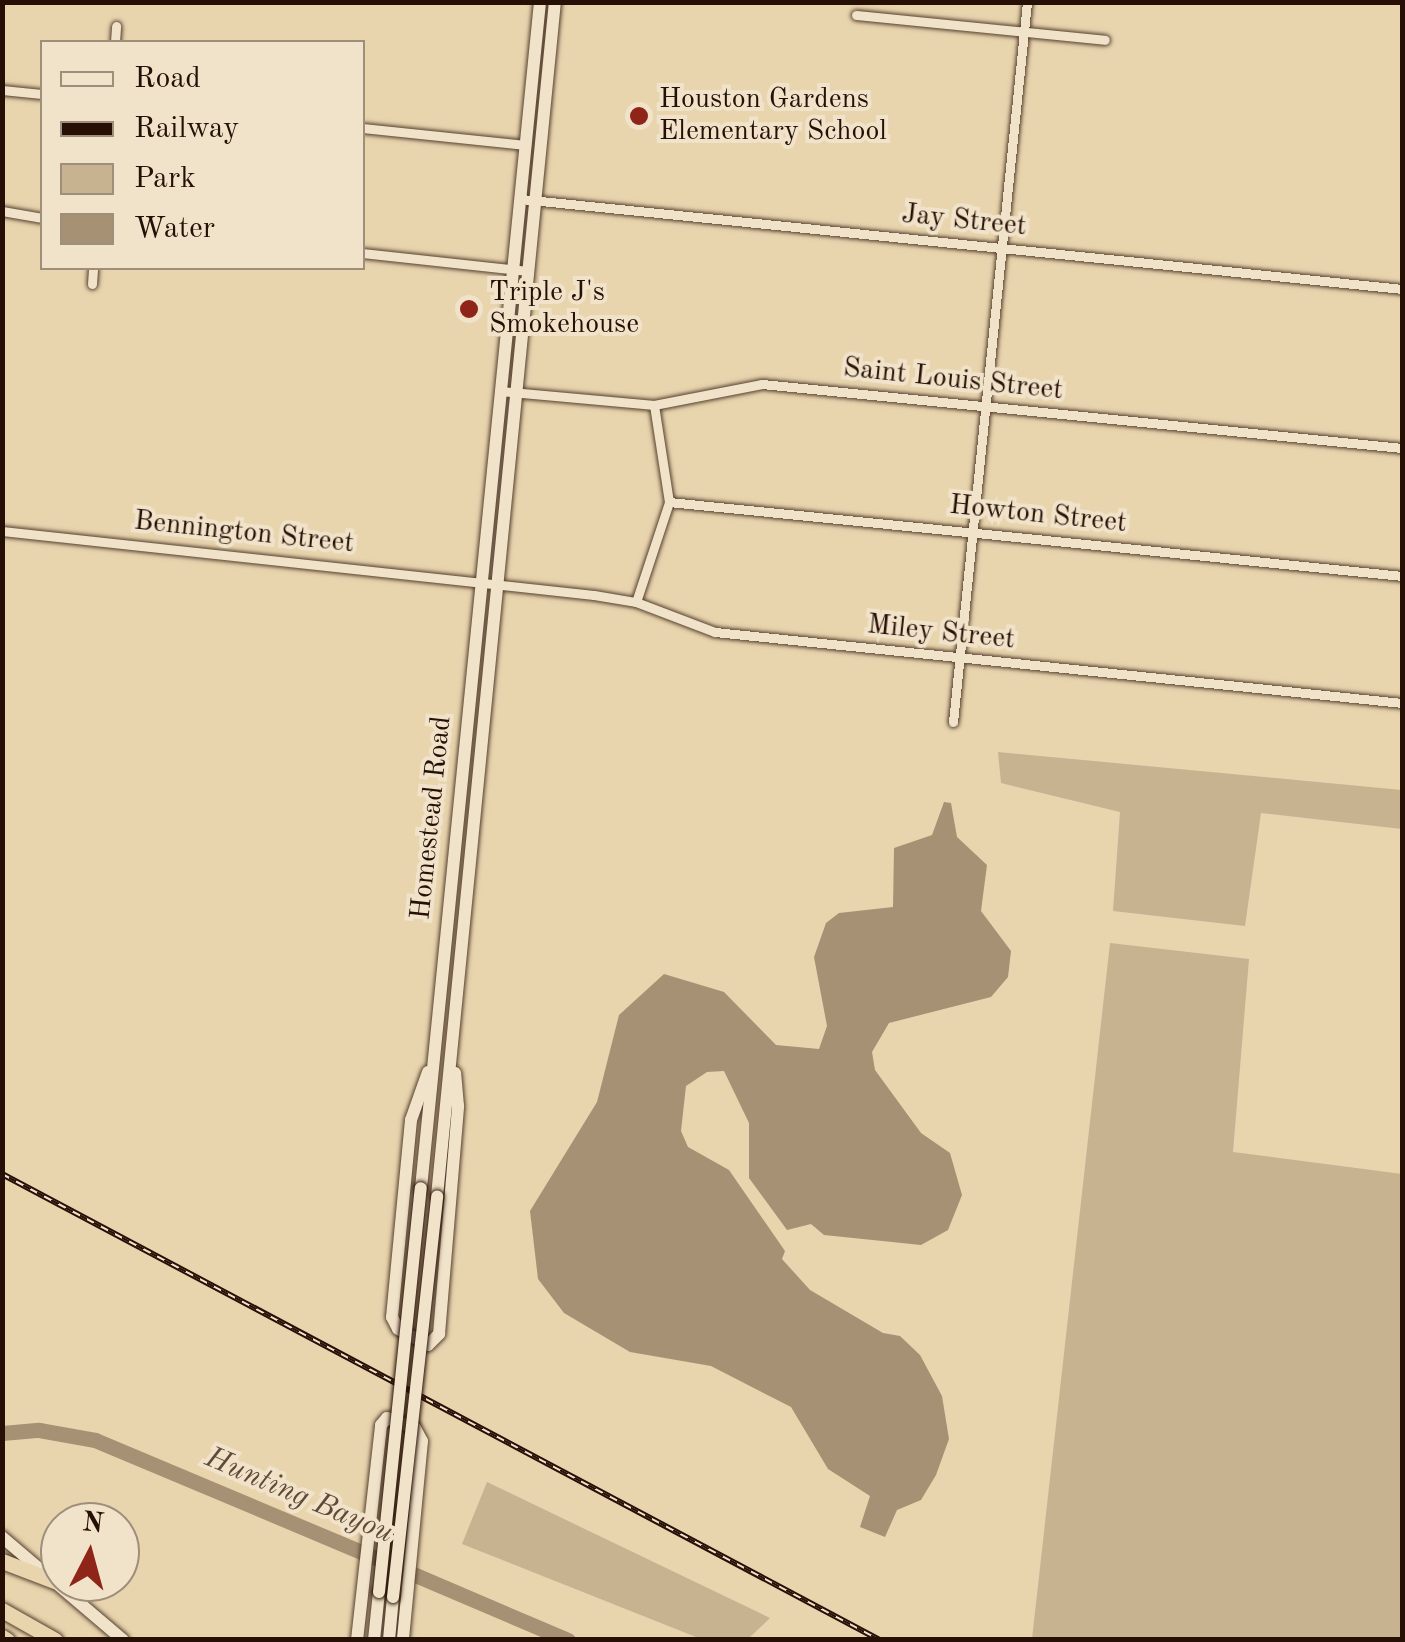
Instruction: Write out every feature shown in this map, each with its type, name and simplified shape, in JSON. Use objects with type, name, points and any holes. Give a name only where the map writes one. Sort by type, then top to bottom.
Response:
[{"type":"highway","points":[[2,1562],[40,1577]]},
{"type":"highway","points":[[2,1610],[55,1640]]},
{"type":"main road","name":"Homestead Road","points":[[528,200],[526,144],[540,2]]},
{"type":"main road","name":"Homestead Road","points":[[389,1640],[386,1595],[432,1063],[480,581],[500,391],[555,2]]},
{"type":"main road","name":"Homestead Road","points":[[374,1640],[386,1595],[453,1056],[517,393],[520,270]]},
{"type":"main road","points":[[432,1063],[413,1109],[392,1316],[398,1328],[428,1345],[439,1334],[451,1205],[458,1106],[453,1056]]},
{"type":"main road","points":[[357,1640],[381,1426],[392,1418],[415,1428],[422,1441],[403,1640]]},
{"type":"main road","points":[[2,1537],[40,1570]]},
{"type":"main road","points":[[78,1602],[123,1640]]},
{"type":"street","points":[[954,722],[1027,2]]},
{"type":"street","points":[[856,15],[1105,40]]},
{"type":"street","points":[[115,40],[116,26]]},
{"type":"street","points":[[2,90],[40,94]]},
{"type":"street","points":[[365,128],[526,144]]},
{"type":"street","name":"Jay Street","points":[[528,200],[1402,288]]},
{"type":"street","points":[[2,211],[40,218]]},
{"type":"street","points":[[365,253],[520,270]]},
{"type":"street","points":[[92,284],[93,270]]},
{"type":"street","name":"Saint Louis Street","points":[[500,391],[654,405],[762,384],[1402,448]]},
{"type":"street","points":[[636,602],[669,502],[654,405]]},
{"type":"street","name":"Howton Street","points":[[669,502],[1402,576]]},
{"type":"street","name":"Bennington Street","points":[[2,531],[480,581]]},
{"type":"street","name":"Miley Street","points":[[480,581],[636,602],[715,632],[1402,704]]},
{"type":"green space","points":[[998,752],[1402,790],[1402,829],[1261,813],[1245,926],[1113,911],[1120,812],[1001,783]]},
{"type":"green space","points":[[1110,943],[1249,959],[1233,1152],[1402,1174],[1402,1639],[1032,1639]]},
{"type":"green space","points":[[487,1482],[770,1618],[748,1639],[701,1639],[462,1544]]},
{"type":"water","points":[[944,802],[951,803],[957,837],[987,865],[981,911],[1011,951],[1008,977],[991,997],[889,1023],[872,1052],[875,1070],[921,1133],[950,1153],[962,1195],[948,1230],[921,1245],[824,1235],[811,1224],[787,1230],[749,1178],[749,1123],[724,1071],[707,1072],[686,1086],[681,1131],[688,1147],[729,1170],[785,1251],[782,1259],[810,1290],[883,1333],[900,1336],[920,1355],[942,1396],[949,1439],[936,1475],[921,1500],[897,1510],[885,1537],[860,1527],[870,1496],[828,1469],[791,1407],[711,1366],[630,1352],[564,1313],[538,1279],[530,1211],[597,1102],[619,1015],[664,974],[724,992],[776,1045],[819,1049],[827,1026],[814,957],[826,923],[839,913],[893,907],[894,848],[932,835]]},
{"type":"waterway","name":"Hunting Bayou","points":[[2,1433],[39,1430],[95,1440],[378,1559]]},
{"type":"waterway","name":"Hunting Bayou","points":[[399,1568],[568,1640]]},
{"type":"railway","points":[[2,1174],[880,1640]]},
{"type":"place","name":"Houston Gardens Elementary School","points":[[639,116]]},
{"type":"place","name":"Triple J's Smokehouse","points":[[469,309]]}]
